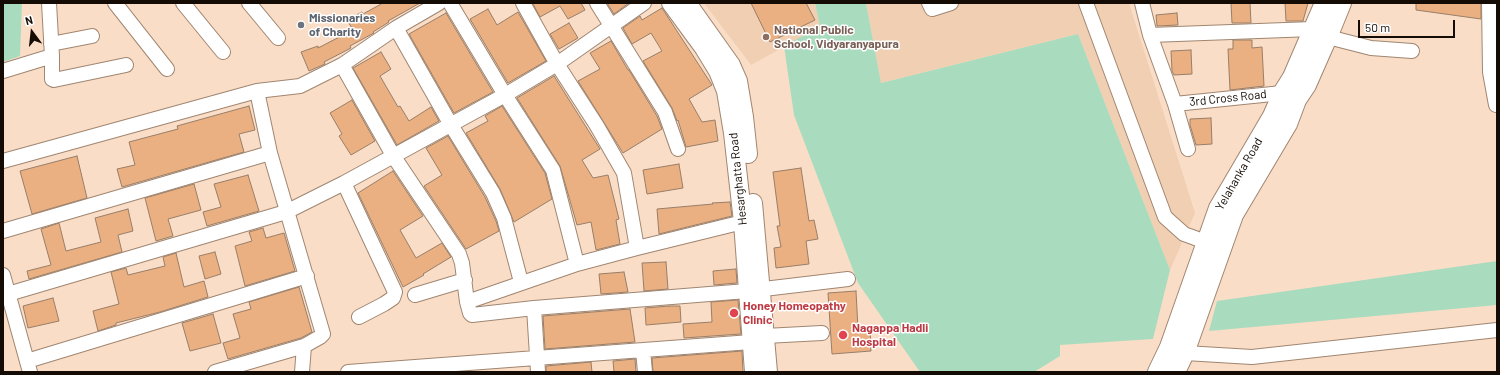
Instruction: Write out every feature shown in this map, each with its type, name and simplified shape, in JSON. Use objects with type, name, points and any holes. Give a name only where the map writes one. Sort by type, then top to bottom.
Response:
[{"type":"main road","name":"Hesarghatta Road","points":[[671,3],[704,48],[718,71],[726,91],[734,132],[743,222],[754,290]]},
{"type":"main road","name":"Hesarghatta Road","points":[[687,3],[731,65],[738,81],[744,117],[758,339],[754,372]]},
{"type":"main road","name":"Yelahanka Road","points":[[1156,372],[1177,350],[1234,216],[1288,124],[1297,100],[1307,85],[1321,33],[1324,3]]},
{"type":"main road","name":"Yelahanka Road","points":[[1176,372],[1177,350],[1206,242],[1218,208],[1272,116],[1282,93],[1342,3]]},
{"type":"main road","name":"Hesarghatta Road","points":[[758,339],[768,372]]},
{"type":"street","points":[[50,3],[52,79],[54,80],[126,65]]},
{"type":"street","points":[[115,3],[167,69]]},
{"type":"street","points":[[183,3],[223,52]]},
{"type":"street","points":[[249,3],[278,38]]},
{"type":"street","points":[[3,161],[257,91],[300,86],[342,65],[396,28],[439,3]]},
{"type":"street","points":[[450,3],[553,170],[577,264]]},
{"type":"street","points":[[523,3],[557,64],[597,126],[624,173],[637,248]]},
{"type":"street","points":[[597,3],[665,112],[678,150]]},
{"type":"street","points":[[8,294],[286,212],[394,157],[506,95],[557,64],[644,3]]},
{"type":"street","points":[[930,3],[932,9],[951,3]]},
{"type":"street","points":[[1086,3],[1165,217],[1184,234],[1206,242]]},
{"type":"street","points":[[1142,3],[1150,35],[1175,104],[1188,149]]},
{"type":"street","points":[[1489,3],[1490,72],[1497,105]]},
{"type":"street","points":[[396,28],[451,125],[493,193],[504,218],[521,282]]},
{"type":"street","points":[[1150,35],[1321,33],[1372,48],[1412,51]]},
{"type":"street","points":[[3,71],[51,50],[92,36]]},
{"type":"street","points":[[342,65],[394,157],[459,254],[465,280],[467,302],[472,315],[534,308],[754,290],[848,279]]},
{"type":"street","points":[[215,372],[304,346],[323,334],[307,276],[286,212],[270,153],[257,91]]},
{"type":"street","name":"3rd Cross Road","points":[[1175,104],[1282,93]]},
{"type":"street","points":[[3,231],[270,153]]},
{"type":"street","points":[[344,183],[395,292],[393,298],[359,317]]},
{"type":"street","points":[[467,302],[521,282],[577,264],[743,222]]},
{"type":"street","points":[[3,275],[28,367],[307,276]]},
{"type":"street","points":[[415,295],[465,280]]},
{"type":"street","points":[[534,308],[538,372]]},
{"type":"street","points":[[1177,350],[1252,357],[1497,330]]},
{"type":"street","points":[[348,372],[642,350],[822,333]]},
{"type":"street","points":[[302,372],[304,346]]},
{"type":"street","points":[[642,350],[645,372]]},
{"type":"shaded area","name":"National Public School, Vidyaranyapura","points":[[704,3],[815,3],[820,27],[751,65]]},
{"type":"shaded area","points":[[866,3],[1129,3],[1195,213],[1170,270],[1078,34],[881,83]]},
{"type":"green space","points":[[3,3],[22,3],[20,56],[3,62]]},
{"type":"green space","points":[[815,3],[866,3],[881,83],[1078,34],[1170,270],[1153,339],[1060,345],[1060,356],[1034,372],[920,372],[858,283],[794,115],[784,46],[820,27]]},
{"type":"green space","points":[[1497,261],[1497,305],[1209,331],[1217,301]]},
{"type":"building","points":[[383,3],[420,3],[388,21],[389,22],[373,32],[374,33],[350,46],[351,48],[324,62],[325,64],[309,71],[301,52],[318,46],[318,48],[353,30],[347,20],[362,12],[363,14]]},
{"type":"building","points":[[581,3],[585,10],[568,19],[560,6],[540,17],[533,4]]},
{"type":"building","points":[[607,3],[629,3],[614,14]]},
{"type":"building","points":[[751,3],[806,3],[815,20],[770,42]]},
{"type":"building","points":[[1231,3],[1250,3],[1251,23],[1232,23]]},
{"type":"building","points":[[1285,3],[1308,3],[1303,21],[1286,21]]},
{"type":"building","points":[[1416,3],[1481,3],[1481,19],[1416,10]]},
{"type":"building","points":[[662,8],[712,85],[689,99],[702,122],[715,120],[718,141],[686,147],[678,120],[677,121],[672,108],[643,61],[662,51],[651,33],[632,44],[623,28],[640,16],[642,20]]},
{"type":"building","points":[[488,9],[497,25],[518,12],[546,61],[508,83],[470,19]]},
{"type":"building","points":[[446,13],[493,92],[454,113],[409,34]]},
{"type":"building","points":[[1177,13],[1178,25],[1157,26],[1156,15]]},
{"type":"building","points":[[569,23],[578,38],[559,49],[550,34]]},
{"type":"building","points":[[1233,40],[1252,40],[1252,48],[1262,47],[1264,86],[1230,90],[1228,49],[1233,49]]},
{"type":"building","points":[[611,41],[657,116],[662,129],[623,153],[578,81],[600,69],[590,53]]},
{"type":"building","points":[[1191,50],[1192,74],[1174,75],[1172,71],[1171,51]]},
{"type":"building","points":[[381,52],[391,69],[380,76],[398,107],[400,106],[409,121],[431,107],[439,121],[397,145],[353,68]]},
{"type":"building","points":[[554,76],[600,149],[582,160],[593,178],[608,175],[619,219],[616,220],[620,244],[596,250],[591,222],[577,225],[560,166],[517,98]]},
{"type":"building","points":[[352,100],[375,141],[351,155],[339,136],[342,134],[330,113]]},
{"type":"building","points":[[249,106],[255,130],[239,134],[244,152],[122,187],[117,169],[135,165],[129,142],[178,129],[177,126]]},
{"type":"building","points":[[502,106],[545,173],[552,199],[514,222],[500,189],[466,133],[488,121],[485,116]]},
{"type":"building","points":[[1211,118],[1212,144],[1196,145],[1190,125],[1190,119]]},
{"type":"building","points":[[448,136],[485,197],[499,231],[466,249],[424,186],[442,175],[426,148]]},
{"type":"building","points":[[77,156],[87,198],[32,214],[20,171]]},
{"type":"building","points":[[679,164],[683,188],[647,194],[643,170]]},
{"type":"building","points":[[801,168],[809,221],[814,220],[818,239],[806,241],[809,264],[776,268],[774,248],[781,247],[777,226],[780,226],[773,172]]},
{"type":"building","points":[[393,171],[423,216],[400,230],[416,258],[442,243],[451,257],[403,287],[358,193]]},
{"type":"building","points":[[248,175],[259,211],[207,226],[203,212],[221,207],[214,184]]},
{"type":"building","points":[[194,184],[201,210],[168,219],[173,236],[156,241],[145,198]]},
{"type":"building","points":[[730,202],[732,216],[659,234],[657,209]]},
{"type":"building","points":[[128,209],[133,231],[118,235],[122,252],[29,279],[27,271],[51,265],[41,229],[59,223],[66,251],[101,242],[95,218]]},
{"type":"building","points":[[263,228],[266,238],[284,233],[295,271],[245,286],[235,246],[252,241],[249,232]]},
{"type":"building","points":[[215,252],[221,274],[205,279],[199,256]]},
{"type":"building","points":[[176,253],[184,287],[204,281],[208,297],[160,312],[116,323],[116,325],[98,331],[93,311],[119,304],[111,272],[126,268],[128,275],[165,266],[163,257]]},
{"type":"building","points":[[666,262],[668,289],[644,291],[642,263]]},
{"type":"building","points":[[736,269],[737,283],[714,285],[713,271]]},
{"type":"building","points":[[624,272],[628,292],[601,294],[599,274]]},
{"type":"building","points":[[299,287],[312,332],[301,338],[228,359],[223,343],[240,338],[233,314],[251,309],[249,302]]},
{"type":"building","points":[[856,291],[858,329],[870,328],[871,351],[832,354],[828,293]]},
{"type":"building","points":[[53,298],[59,321],[28,328],[23,306]]},
{"type":"building","points":[[738,300],[741,334],[684,338],[683,324],[712,322],[711,302]]},
{"type":"building","points":[[680,306],[681,322],[646,325],[645,308]]},
{"type":"building","points":[[630,309],[635,342],[545,349],[543,316]]},
{"type":"building","points":[[213,314],[221,343],[190,351],[182,323]]},
{"type":"building","points":[[742,351],[743,372],[653,372],[652,358]]},
{"type":"building","points":[[635,359],[636,372],[614,372],[613,361]]},
{"type":"building","points":[[591,362],[592,372],[546,372],[546,366]]},
{"type":"place","name":"Missionaries of Charity","points":[[301,25]]},
{"type":"place","name":"National Public School, Vidyaranyapura","points":[[766,37]]},
{"type":"place","name":"Honey Homeopathy Clinic","points":[[734,313]]},
{"type":"place","name":"Nagappa Hadli Hospital","points":[[843,335]]}]
